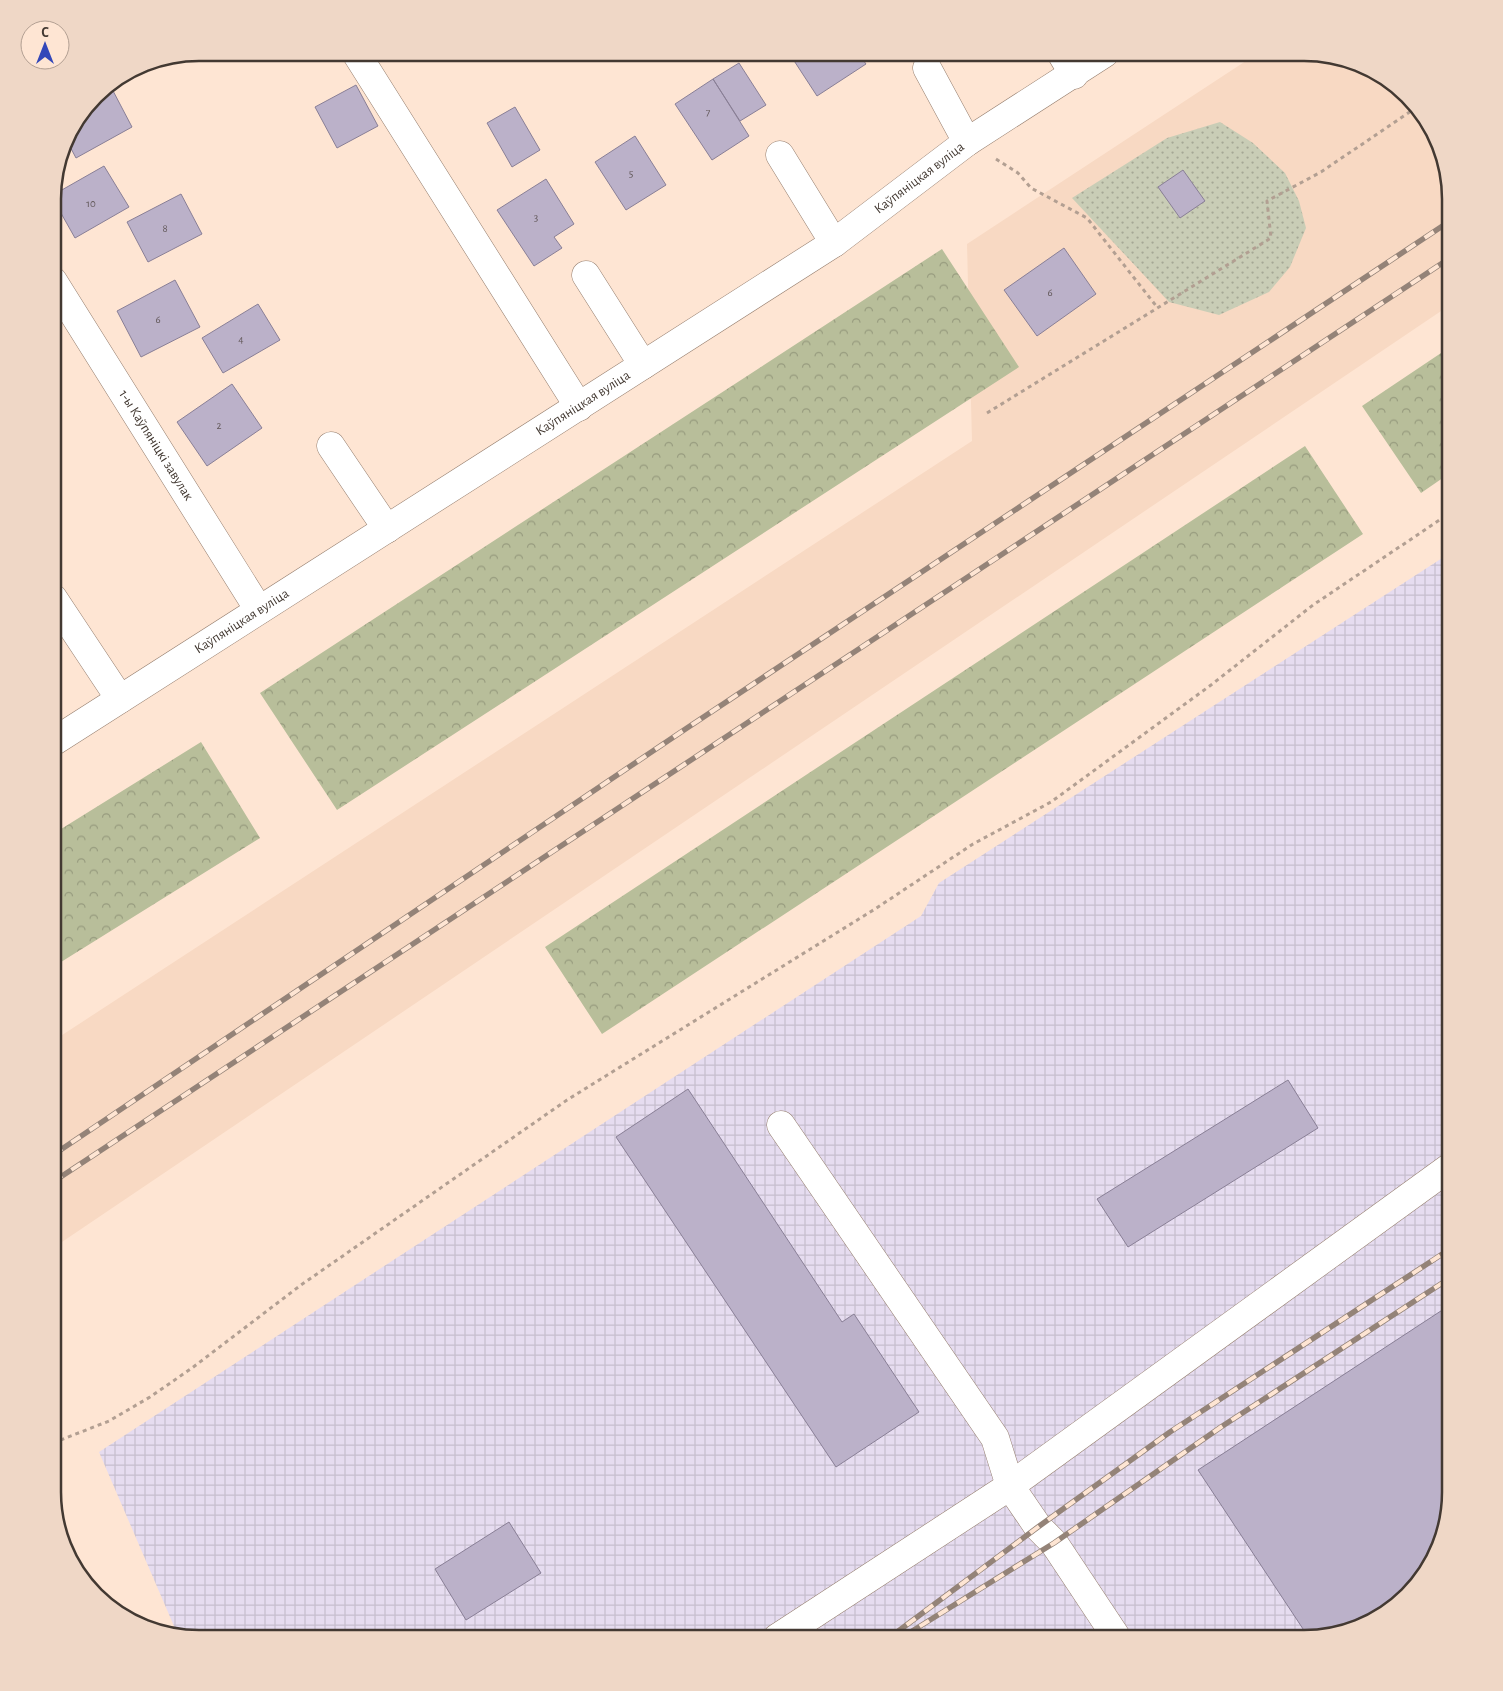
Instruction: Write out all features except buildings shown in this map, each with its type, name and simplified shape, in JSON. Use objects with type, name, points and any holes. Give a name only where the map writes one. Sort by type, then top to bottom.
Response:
[{"type":"street","points":[[362,62],[580,407]]},
{"type":"street","name":"Каўпяніцкая вуліца","points":[[62,737],[834,243],[1067,64]]},
{"type":"street","points":[[927,68],[967,142]]},
{"type":"street","points":[[780,155],[834,243]]},
{"type":"street","points":[[586,275],[644,365]]},
{"type":"street","name":"1-ы Каўпяніцкі завулак","points":[[62,295],[260,610]]},
{"type":"street","points":[[331,446],[386,529]]},
{"type":"street","points":[[62,611],[120,700]]},
{"type":"street","points":[[781,1125],[995,1438],[1010,1486],[1038,1527],[1054,1543],[1113,1630]]},
{"type":"street","points":[[789,1630],[1010,1486],[1442,1173]]},
{"type":"path","points":[[987,414],[1157,306],[1271,238],[1266,201],[1321,172],[1410,112]]},
{"type":"path","points":[[967,142],[1018,173],[1031,188],[1087,218],[1157,306]]},
{"type":"path","points":[[61,1440],[110,1421],[150,1397],[192,1368],[301,1284],[567,1100],[875,909],[973,844],[1051,802],[1211,685],[1313,605],[1442,518]]},
{"type":"shaded area","points":[[1244,62],[1313,62],[1331,64],[1357,72],[1373,80],[1395,96],[1413,115],[1428,138],[1441,181],[1442,310],[61,1242],[61,1036],[972,441],[967,244]]},
{"type":"shaded area","points":[[1442,558],[1442,1492],[1441,1510],[1428,1553],[1407,1583],[1395,1595],[1373,1611],[1357,1619],[1322,1629],[1304,1630],[199,1630],[175,1628],[99,1452],[921,916],[939,883]]},
{"type":"green space","points":[[1220,122],[1253,143],[1285,173],[1299,201],[1306,228],[1290,267],[1269,292],[1219,315],[1169,302],[1072,198],[1167,138]]},
{"type":"green space","points":[[942,249],[1019,367],[337,810],[260,693]]},
{"type":"green space","points":[[1442,352],[1442,479],[1421,493],[1362,406]]},
{"type":"green space","points":[[1305,446],[1363,534],[602,1034],[545,947]]},
{"type":"green space","points":[[201,742],[260,838],[61,962],[62,829]]},
{"type":"railway","points":[[61,1149],[687,728],[1442,226]]},
{"type":"railway","points":[[61,1177],[1442,263]]},
{"type":"railway","points":[[900,1630],[1170,1432],[1442,1254]]},
{"type":"railway","points":[[914,1630],[1054,1543],[1221,1427],[1442,1283]]}]
